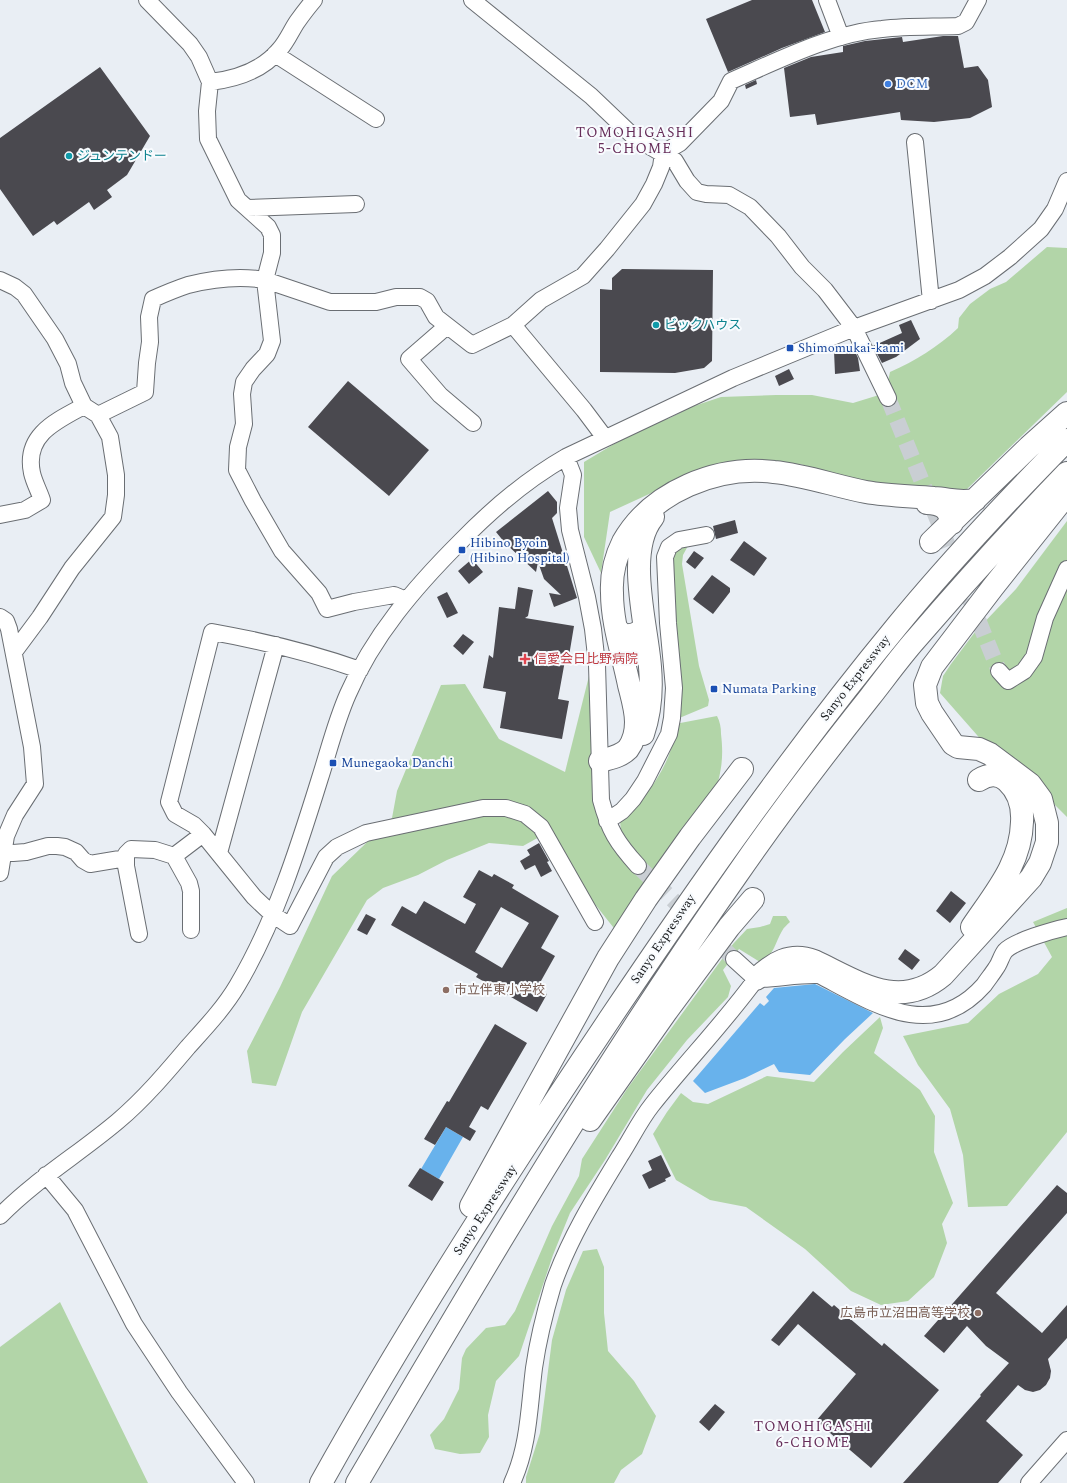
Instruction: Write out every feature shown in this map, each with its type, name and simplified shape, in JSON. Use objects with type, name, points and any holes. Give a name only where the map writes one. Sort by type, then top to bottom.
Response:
[{"type":"highway","points":[[931,542],[1029,447],[1067,413]]},
{"type":"highway","name":"Sanyo Expressway","points":[[320,1483],[366,1403],[470,1232],[582,1060],[701,885],[759,803],[814,730],[898,625],[1008,500],[1067,440]]},
{"type":"highway","points":[[600,761],[623,753],[631,744],[635,733],[634,711],[616,624],[612,594],[612,573],[624,541],[639,521],[658,504],[679,490],[706,478],[746,470],[775,472],[868,493],[940,498],[963,502],[974,500]]},
{"type":"highway","name":"Sanyo Expressway","points":[[357,1483],[493,1252],[586,1100],[646,1007],[774,821],[834,742],[915,640],[1000,544],[1067,473]]},
{"type":"highway","points":[[600,761],[618,758],[630,753],[641,739],[646,723],[650,693],[648,652],[639,576],[639,554],[642,537],[649,522],[662,508],[674,499],[697,487],[714,481],[741,476],[775,477],[839,492],[873,498],[936,504],[944,507],[950,514],[952,523]]},
{"type":"highway","points":[[756,979],[769,967],[780,961],[792,958],[804,958],[814,961],[878,990],[901,993],[924,988],[943,975],[1031,878],[1042,856],[1048,836],[1046,815],[1041,800],[1034,788],[1006,765],[985,751],[965,749],[953,744],[927,703],[925,685],[932,667],[992,587],[1067,494]]},
{"type":"highway","points":[[366,1403],[491,1169],[608,958],[686,843],[742,769]]},
{"type":"highway","points":[[756,979],[774,960],[797,952],[814,955],[879,984],[890,986],[903,986],[919,982],[926,979],[945,964],[1005,878],[1018,852],[1021,836],[1022,810],[1018,796],[1008,781],[1000,776],[994,775],[988,775],[979,780]]},
{"type":"highway","points":[[493,1252],[594,1115],[666,1012],[729,927],[753,899]]},
{"type":"street","points":[[147,0],[190,44],[199,56],[210,82],[207,111],[208,138],[238,200],[268,227],[272,235],[272,253],[265,280],[272,341],[267,354],[253,369],[244,382],[242,394],[244,424],[238,447],[237,470],[282,551],[319,594],[327,609],[354,602],[394,595],[406,600]]},
{"type":"street","points":[[210,82],[227,80],[245,75],[268,61],[276,54],[314,0]]},
{"type":"street","points":[[472,0],[591,96],[634,137],[675,161],[687,181],[697,192],[729,195],[750,208],[778,236],[802,267],[825,290],[854,328],[888,398]]},
{"type":"street","points":[[828,0],[841,38]]},
{"type":"street","points":[[663,153],[680,143],[721,101],[731,81],[808,48],[841,38],[881,29],[958,26],[966,22],[978,0]]},
{"type":"street","points":[[276,54],[376,119]]},
{"type":"street","points":[[915,142],[930,301]]},
{"type":"street","points":[[98,415],[145,392],[146,363],[150,342],[149,317],[153,298],[188,286],[219,280],[254,278],[265,280],[330,302],[376,302],[396,297],[420,297],[427,301],[436,317],[472,344],[513,325],[541,300],[583,276],[607,249],[643,204],[661,167],[663,153]]},
{"type":"street","points":[[0,1216],[46,1175],[120,1120],[149,1091],[197,1037],[236,988],[272,914],[295,856],[348,693],[389,621],[437,564],[509,495],[544,470],[566,457],[733,378],[854,328],[959,290],[985,276],[1016,252],[1045,224],[1055,209],[1067,181]]},
{"type":"street","points":[[247,208],[356,204]]},
{"type":"street","points":[[0,280],[15,287],[24,294],[50,333],[68,364],[73,383],[84,406],[98,415],[110,437],[116,475],[116,495],[113,517],[72,568],[40,617],[14,652]]},
{"type":"street","points":[[513,325],[584,410],[605,438]]},
{"type":"street","points":[[447,326],[409,359],[440,395],[472,424]]},
{"type":"street","points":[[0,515],[25,510],[42,500],[32,474],[31,458],[34,444],[44,431],[64,416],[84,406]]},
{"type":"street","points":[[566,457],[573,475],[568,508],[570,530],[587,597],[593,630],[597,666],[601,800],[607,821],[615,836],[625,852],[638,866]]},
{"type":"street","points":[[607,821],[622,811],[633,799],[645,781],[669,734],[672,718],[674,688],[668,622],[665,558],[669,547],[679,540],[706,535]]},
{"type":"street","points":[[999,671],[1008,681],[1024,671],[1034,657],[1045,618],[1067,569]]},
{"type":"street","points":[[0,617],[6,621],[14,652],[32,747],[35,784],[15,815],[6,836],[0,873]]},
{"type":"street","points":[[616,624],[624,632],[634,632],[642,625],[644,619]]},
{"type":"street","points":[[360,670],[334,661],[276,645],[212,632],[169,802],[174,814],[194,825],[254,897],[272,914],[290,926],[326,856],[338,847],[366,833],[484,808],[506,808],[525,814],[541,827],[595,922]]},
{"type":"street","points":[[623,657],[628,647],[633,644],[639,644],[648,652]]},
{"type":"street","points":[[219,854],[276,645]]},
{"type":"street","points":[[1022,819],[1029,827],[1037,828],[1044,824],[1046,821],[1046,815]]},
{"type":"street","points":[[174,856],[203,834]]},
{"type":"street","points":[[1018,852],[1025,845],[1033,843],[1038,846],[1042,856]]},
{"type":"street","points":[[4,852],[26,852],[48,846],[65,846],[76,852],[83,860],[90,864],[126,858]]},
{"type":"street","points":[[139,934],[126,858],[126,854],[131,849],[155,850],[174,856],[189,883],[191,891],[191,930]]},
{"type":"street","points":[[734,959],[756,979],[773,979],[810,974],[819,975],[885,1008],[909,1015],[927,1016],[946,1011],[964,1003],[983,985],[997,967],[1005,951],[1023,941],[1056,929],[1067,927]]},
{"type":"street","points":[[512,1483],[520,1466],[528,1430],[534,1367],[539,1337],[554,1285],[570,1245],[591,1205],[651,1107],[689,1058],[737,1004],[756,979]]},
{"type":"street","points":[[46,1175],[75,1210],[134,1324],[179,1392],[246,1483]]},
{"type":"street","points":[[1029,1483],[1067,1440]]},
{"type":"green space","points":[[1047,247],[1067,248],[1067,392],[965,491],[854,480],[800,464],[721,466],[671,484],[610,512],[601,573],[584,537],[584,462],[651,424],[670,418],[691,407],[721,397],[812,395],[853,403],[879,395],[887,386],[890,372],[917,358],[942,341],[958,328],[959,318],[970,304],[990,289],[1006,282]]},
{"type":"green space","points":[[1067,521],[1067,817],[984,743],[940,693],[943,676],[951,664],[975,632],[1016,589]]},
{"type":"green space","points":[[689,544],[683,555],[682,564],[699,666],[709,700],[708,706],[677,719],[679,689],[672,555],[679,547]]},
{"type":"green space","points":[[593,660],[602,826],[623,862],[636,852],[621,831],[620,821],[643,798],[663,769],[671,749],[675,724],[717,716],[721,729],[721,766],[714,796],[617,932],[541,836],[523,846],[489,843],[447,860],[418,875],[383,888],[367,900],[302,1012],[276,1086],[252,1083],[247,1051],[280,987],[332,876],[392,818],[397,791],[441,685],[465,684],[499,739],[565,772]]},
{"type":"green space","points":[[1067,908],[1067,1132],[1007,1206],[968,1207],[963,1155],[950,1109],[918,1065],[903,1036],[968,1023],[999,994],[1038,974],[1052,957],[1033,922]]},
{"type":"green space","points":[[773,916],[786,916],[790,922],[783,930],[774,949],[765,959],[760,962],[739,949],[723,970],[731,986],[728,997],[687,1040],[647,1090],[605,1160],[570,1213],[553,1255],[519,1356],[496,1381],[488,1415],[489,1437],[480,1453],[460,1454],[435,1449],[430,1435],[444,1419],[459,1389],[462,1358],[466,1349],[486,1328],[505,1325],[515,1311],[552,1226],[579,1176],[582,1159],[627,1089],[733,944],[747,929],[770,924]]},
{"type":"green space","points":[[880,1017],[883,1028],[874,1053],[920,1090],[935,1116],[934,1152],[953,1203],[942,1224],[947,1243],[934,1277],[908,1301],[881,1305],[851,1291],[805,1249],[746,1207],[710,1200],[676,1180],[653,1134],[681,1093],[693,1102],[708,1104],[767,1076],[814,1082]]},
{"type":"green space","points":[[597,1249],[604,1267],[604,1313],[608,1351],[634,1381],[656,1416],[642,1454],[621,1470],[614,1483],[526,1483],[526,1477],[540,1433],[552,1340],[566,1290],[583,1251]]},
{"type":"green space","points":[[60,1302],[148,1483],[0,1483],[0,1347]]},
{"type":"water","points":[[815,984],[873,1013],[810,1075],[779,1072],[774,1064],[745,1078],[705,1093],[693,1081],[760,1003],[764,1006],[769,1001],[766,997],[774,988]]},
{"type":"water","points":[[446,1127],[463,1137],[439,1179],[421,1169]]},
{"type":"building","points":[[752,0],[812,0],[825,32],[782,48],[728,72],[706,19]]},
{"type":"building","name":"DCM","points":[[943,36],[958,36],[964,68],[978,66],[988,80],[992,107],[970,118],[934,122],[901,120],[900,112],[817,125],[815,114],[790,117],[784,68],[811,57],[843,52],[843,46],[865,41],[902,37],[903,42]]},
{"type":"building","name":"ジュンテンドー","points":[[100,67],[150,136],[127,175],[107,190],[112,197],[94,210],[89,202],[57,225],[54,221],[33,236],[0,189],[0,138]]},
{"type":"building","points":[[756,80],[757,84],[746,89],[745,85]]},
{"type":"building","name":"ビックハウス","points":[[622,269],[713,270],[712,361],[704,368],[675,373],[600,372],[600,289],[612,290],[612,278]]},
{"type":"building","points":[[911,320],[920,339],[896,357],[882,363],[873,346],[902,333],[899,325]]},
{"type":"building","points":[[852,345],[858,358],[860,371],[835,374],[834,351]]},
{"type":"building","points":[[789,369],[794,379],[779,386],[775,376]]},
{"type":"building","points":[[348,381],[429,450],[389,496],[308,427]]},
{"type":"building","points":[[548,491],[557,502],[557,513],[552,518],[577,598],[554,607],[549,593],[561,595],[544,579],[538,562],[536,572],[505,543],[496,532]]},
{"type":"building","points":[[735,520],[738,533],[716,539],[713,526]]},
{"type":"building","points":[[744,541],[767,558],[754,576],[730,560]]},
{"type":"building","points":[[694,551],[704,558],[695,569],[686,562]]},
{"type":"building","points":[[472,559],[483,572],[469,584],[458,571]]},
{"type":"building","points":[[712,575],[730,588],[730,592],[713,614],[693,599]]},
{"type":"building","points":[[518,587],[533,590],[528,616],[525,618],[574,626],[569,656],[566,655],[558,699],[569,701],[562,739],[500,728],[506,692],[483,688],[489,655],[493,658],[499,607],[515,609]]},
{"type":"building","points":[[447,592],[458,613],[447,618],[437,597]]},
{"type":"building","points":[[463,634],[474,642],[463,655],[453,646]]},
{"type":"building","points":[[539,843],[549,861],[547,862],[552,871],[541,877],[535,865],[525,870],[520,861],[530,855],[527,850]]},
{"type":"building","points":[[479,870],[492,877],[494,874],[514,885],[512,888],[559,916],[541,948],[555,956],[537,988],[547,994],[537,1012],[476,977],[478,974],[391,925],[402,906],[416,914],[424,901],[465,924],[476,904],[463,897]],"holes":[[[501,907],[529,923],[502,968],[475,952]]]},
{"type":"building","points":[[951,891],[966,903],[950,923],[936,911]]},
{"type":"building","points":[[366,914],[376,919],[367,935],[357,930]]},
{"type":"building","points":[[905,949],[920,960],[912,970],[898,959]]},
{"type":"building","points":[[495,1024],[527,1043],[488,1110],[481,1106],[469,1127],[476,1131],[470,1141],[446,1127],[435,1145],[424,1139],[447,1101],[449,1102]]},
{"type":"building","points":[[661,1155],[671,1176],[665,1179],[666,1181],[649,1189],[642,1175],[652,1170],[648,1161]]},
{"type":"building","points":[[420,1168],[444,1182],[432,1201],[408,1186]]},
{"type":"building","points":[[1057,1185],[1067,1193],[1067,1213],[996,1293],[1042,1333],[1067,1305],[1067,1338],[1048,1359],[1051,1371],[1050,1378],[1046,1385],[1040,1390],[1033,1392],[1025,1390],[1018,1385],[986,1421],[1023,1455],[998,1483],[903,1483],[1009,1363],[986,1346],[967,1326],[944,1353],[924,1336]]},
{"type":"building","points":[[813,1291],[832,1307],[834,1305],[882,1346],[884,1343],[939,1390],[871,1468],[816,1421],[856,1374],[798,1324],[779,1346],[771,1340]]},
{"type":"building","points":[[715,1404],[725,1412],[709,1431],[699,1422]]},
{"type":"tunnel","points":[[888,398],[999,671]]},
{"type":"tunnel","points":[[638,866],[734,959]]},
{"type":"place","name":"DCM","points":[[888,84]]},
{"type":"place","name":"ジュンテンドー","points":[[69,156]]},
{"type":"place","name":"ビックハウス","points":[[656,325]]},
{"type":"place","name":"Shimomukai-kami","points":[[790,348]]},
{"type":"place","name":"Hibino Byoin (Hibino Hospital)","points":[[462,550]]},
{"type":"place","name":"信愛会日比野病院","points":[[525,659]]},
{"type":"place","name":"Numata Parking","points":[[714,689]]},
{"type":"place","name":"Munegaoka Danchi","points":[[333,763]]},
{"type":"place","name":"市立伴東小学校","points":[[446,990]]},
{"type":"place","name":"広島市立沼田高等学校","points":[[978,1313]]},
{"type":"district","name":"TOMOHIGASHI 5-CHOME","points":[[635,140]]},
{"type":"district","name":"TOMOHIGASHI 6-CHOME","points":[[813,1434]]}]
